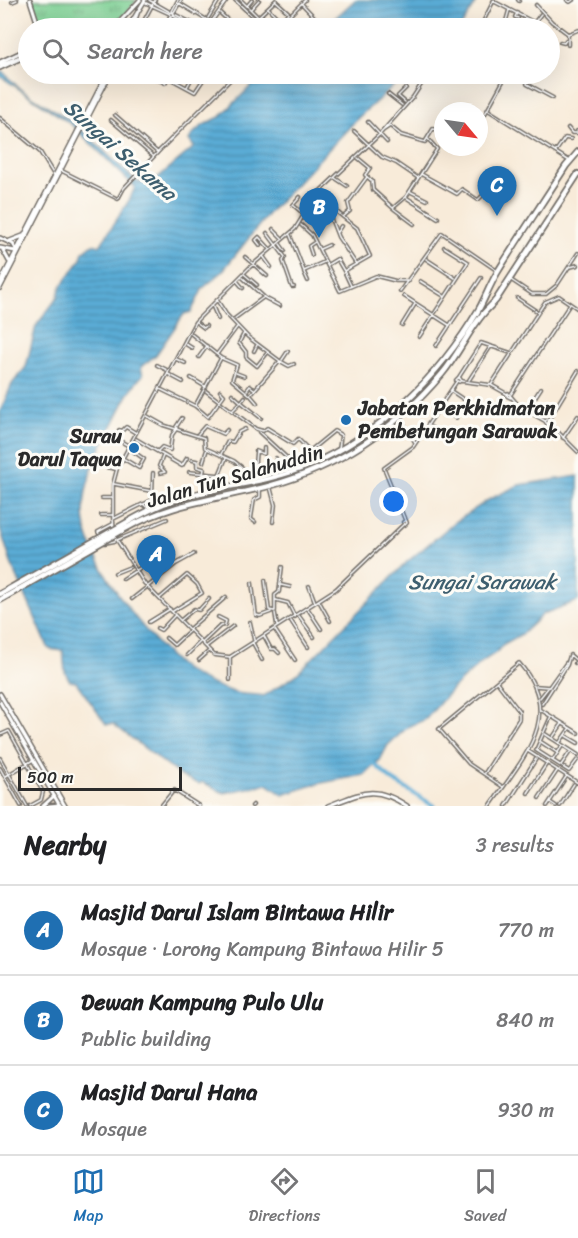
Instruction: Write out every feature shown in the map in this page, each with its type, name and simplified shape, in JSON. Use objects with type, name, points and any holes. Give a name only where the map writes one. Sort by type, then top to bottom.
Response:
[{"type":"highway","name":"Jalan Tun Salahuddin","points":[[0,594],[152,511],[259,485],[339,450],[388,417],[436,371],[481,306],[484,295],[498,271],[578,152]]},
{"type":"highway","name":"Jalan Tun Salahuddin","points":[[259,485],[270,485],[336,462],[363,447],[400,418],[450,363],[510,280],[578,174]]},
{"type":"highway","points":[[357,439],[358,445],[363,447]]},
{"type":"highway","name":"Jalan Tun Salahuddin","points":[[0,600],[120,529]]},
{"type":"street","points":[[12,2],[17,0]]},
{"type":"street","points":[[30,0],[36,18]]},
{"type":"street","points":[[170,18],[179,1],[207,18],[219,0]]},
{"type":"street","points":[[214,18],[227,0]]},
{"type":"street","points":[[235,0],[254,16],[261,15],[276,0],[289,14]]},
{"type":"street","points":[[241,0],[254,16]]},
{"type":"street","points":[[247,6],[252,0]]},
{"type":"street","points":[[250,9],[259,0]]},
{"type":"street","points":[[284,18],[305,0]]},
{"type":"street","points":[[567,0],[573,0]]},
{"type":"street","points":[[144,1],[153,3]]},
{"type":"street","points":[[144,1],[153,3],[179,18]]},
{"type":"street","points":[[134,18],[144,1]]},
{"type":"street","points":[[126,18],[144,1]]},
{"type":"street","points":[[485,18],[493,1],[526,18]]},
{"type":"street","points":[[145,18],[153,3]]},
{"type":"street","points":[[302,4],[315,18]]},
{"type":"street","points":[[536,5],[548,18]]},
{"type":"street","points":[[268,8],[277,18]]},
{"type":"street","points":[[136,18],[139,9]]},
{"type":"street","points":[[507,18],[509,9]]},
{"type":"street","points":[[219,12],[225,18]]},
{"type":"street","points":[[518,12],[515,16],[518,18]]},
{"type":"street","points":[[539,18],[542,13]]},
{"type":"street","points":[[172,14],[181,18]]},
{"type":"street","points":[[285,18],[289,14]]},
{"type":"street","points":[[261,15],[264,18]]},
{"type":"street","points":[[560,28],[568,34]]},
{"type":"street","points":[[560,42],[564,43],[568,34],[578,30]]},
{"type":"street","points":[[566,39],[568,45]]},
{"type":"street","points":[[0,63],[18,54]]},
{"type":"street","points":[[0,63],[18,58]]},
{"type":"street","points":[[0,283],[104,84]]},
{"type":"street","points":[[181,84],[196,92],[201,84]]},
{"type":"street","points":[[50,166],[118,199],[153,157],[226,84]]},
{"type":"street","points":[[420,84],[380,134],[321,190],[300,224],[252,264],[195,322],[117,469],[112,498],[113,524],[117,540],[135,572],[189,630],[218,657],[230,657],[295,618],[336,589],[404,524],[405,520],[384,468],[416,442],[481,343],[512,353]]},
{"type":"street","points":[[502,84],[488,110],[570,161]]},
{"type":"street","points":[[527,84],[553,98]]},
{"type":"street","points":[[406,88],[398,96],[406,102]]},
{"type":"street","points":[[388,94],[403,105]]},
{"type":"street","points":[[116,115],[157,153]]},
{"type":"street","points":[[0,118],[36,148],[50,166],[54,176]]},
{"type":"street","points":[[111,120],[153,157]]},
{"type":"street","points":[[368,122],[387,142]]},
{"type":"street","points":[[383,129],[390,126],[401,135],[425,142],[434,129]]},
{"type":"street","points":[[568,128],[572,133],[578,132]]},
{"type":"street","points":[[354,131],[383,157],[418,178]]},
{"type":"street","points":[[563,134],[571,139]]},
{"type":"street","points":[[555,152],[566,137]]},
{"type":"street","points":[[393,208],[410,192],[437,149],[428,139]]},
{"type":"street","points":[[343,217],[350,211],[348,203],[370,168],[358,157]]},
{"type":"street","points":[[0,288],[29,233],[54,176],[60,169]]},
{"type":"street","points":[[421,174],[457,194],[462,189],[479,200],[484,194],[487,195]]},
{"type":"street","points":[[366,177],[372,182],[373,190],[414,224]]},
{"type":"street","points":[[335,178],[347,186]]},
{"type":"street","points":[[321,190],[328,204],[357,228],[370,255],[344,271]]},
{"type":"street","points":[[410,192],[427,200]]},
{"type":"street","points":[[300,197],[293,205],[306,216]]},
{"type":"street","points":[[406,197],[438,218]]},
{"type":"street","points":[[305,200],[311,205]]},
{"type":"street","points":[[331,219],[336,233],[357,264]]},
{"type":"street","points":[[300,224],[315,241],[340,291],[376,276],[396,281],[409,281]]},
{"type":"street","points":[[336,233],[341,226]]},
{"type":"street","points":[[273,229],[283,240]]},
{"type":"street","points":[[8,273],[16,250],[29,233]]},
{"type":"street","points":[[267,233],[285,257],[285,269],[294,287]]},
{"type":"street","points":[[400,291],[442,233],[498,271]]},
{"type":"street","points":[[290,234],[308,281]]},
{"type":"street","points":[[8,242],[24,236]]},
{"type":"street","points":[[260,244],[256,240],[259,237],[271,249]]},
{"type":"street","points":[[2,239],[15,246],[16,250]]},
{"type":"street","points":[[1,248],[4,244],[2,239]]},
{"type":"street","points":[[312,255],[309,247],[315,241]]},
{"type":"street","points":[[279,243],[285,251]]},
{"type":"street","points":[[320,250],[329,245]]},
{"type":"street","points":[[419,337],[468,262],[444,247]]},
{"type":"street","points":[[1,248],[16,250]]},
{"type":"street","points":[[1,248],[8,255],[8,266]]},
{"type":"street","points":[[510,280],[532,294],[546,294],[556,285],[578,253]]},
{"type":"street","points":[[263,255],[271,267]]},
{"type":"street","points":[[245,257],[267,276]]},
{"type":"street","points":[[425,259],[456,279]]},
{"type":"street","points":[[326,265],[337,260],[351,286]]},
{"type":"street","points":[[304,271],[324,262]]},
{"type":"street","points":[[569,267],[578,265]]},
{"type":"street","points":[[242,274],[257,285]]},
{"type":"street","points":[[242,274],[264,297],[280,306]]},
{"type":"street","points":[[436,346],[481,278]]},
{"type":"street","points":[[236,280],[243,288]]},
{"type":"street","points":[[420,281],[445,297]]},
{"type":"street","points":[[404,296],[450,326]]},
{"type":"street","points":[[233,320],[264,297]]},
{"type":"street","points":[[491,385],[545,302],[557,297],[578,309]]},
{"type":"street","points":[[517,298],[539,312]]},
{"type":"street","points":[[217,299],[224,311],[244,333],[289,366],[294,364]]},
{"type":"street","points":[[212,304],[218,319]]},
{"type":"street","points":[[402,325],[416,304]]},
{"type":"street","points":[[511,398],[511,394],[570,304]]},
{"type":"street","points":[[202,310],[207,309]]},
{"type":"street","points":[[195,322],[204,328],[206,326]]},
{"type":"street","points":[[216,354],[238,325]]},
{"type":"street","points":[[189,332],[221,358],[237,365],[232,380],[257,403]]},
{"type":"street","points":[[244,333],[239,343],[246,352],[246,357],[256,365],[269,351]]},
{"type":"street","points":[[183,343],[192,348]]},
{"type":"street","points":[[254,351],[258,344]]},
{"type":"street","points":[[468,381],[491,345]]},
{"type":"street","points":[[199,357],[207,346]]},
{"type":"street","points":[[250,395],[288,351]]},
{"type":"street","points":[[175,358],[185,363]]},
{"type":"street","points":[[195,406],[221,358]]},
{"type":"street","points":[[157,365],[183,382]]},
{"type":"street","points":[[549,423],[549,419],[578,371]]},
{"type":"street","points":[[235,373],[244,376]]},
{"type":"street","points":[[459,377],[461,381]]},
{"type":"street","points":[[190,378],[207,387]]},
{"type":"street","points":[[457,381],[491,385],[526,411],[549,423],[562,439],[578,452]]},
{"type":"street","points":[[246,391],[250,386],[255,389]]},
{"type":"street","points":[[526,411],[541,388]]},
{"type":"street","points":[[159,389],[195,406],[208,417],[221,401],[224,394],[220,391]]},
{"type":"street","points":[[205,390],[259,431],[261,436],[299,469]]},
{"type":"street","points":[[450,391],[466,401]]},
{"type":"street","points":[[231,394],[261,418]]},
{"type":"street","points":[[507,395],[511,394]]},
{"type":"street","points":[[232,411],[245,398]]},
{"type":"street","points":[[438,408],[456,418]]},
{"type":"street","points":[[146,416],[198,435],[205,439],[204,447],[221,454],[253,474],[259,485],[260,497],[254,500],[251,519],[255,522]]},
{"type":"street","points":[[562,439],[578,416]]},
{"type":"street","points":[[158,452],[162,447],[170,450],[172,435],[182,418]]},
{"type":"street","points":[[400,418],[416,442]]},
{"type":"street","points":[[545,421],[549,419]]},
{"type":"street","points":[[427,425],[446,436]]},
{"type":"street","points":[[198,435],[205,426],[223,434],[227,430]]},
{"type":"street","points":[[119,430],[126,428],[137,434]]},
{"type":"street","points":[[259,431],[267,428],[293,444],[298,439],[311,449],[318,460]]},
{"type":"street","points":[[221,454],[228,441],[233,442],[239,432],[244,429]]},
{"type":"street","points":[[311,449],[334,430],[341,435],[339,450]]},
{"type":"street","points":[[113,437],[144,459],[138,468],[123,458]]},
{"type":"street","points":[[135,438],[182,466],[187,458]]},
{"type":"street","points":[[253,474],[256,451],[264,454],[264,448]]},
{"type":"street","points":[[203,462],[207,449]]},
{"type":"street","points":[[160,473],[165,472],[159,466],[163,455]]},
{"type":"street","points":[[189,472],[219,476],[226,457]]},
{"type":"street","points":[[273,478],[276,458]]},
{"type":"street","points":[[192,460],[197,461],[197,467],[204,469],[203,475]]},
{"type":"street","points":[[105,466],[117,469]]},
{"type":"street","points":[[113,519],[152,500],[153,473]]},
{"type":"street","points":[[113,484],[151,491]]},
{"type":"street","points":[[270,485],[274,505],[273,522]]},
{"type":"street","points":[[102,498],[112,498]]},
{"type":"street","points":[[143,504],[152,511],[152,524]]},
{"type":"street","points":[[101,515],[113,514]]},
{"type":"street","points":[[113,524],[98,533],[107,544],[167,519]]},
{"type":"street","points":[[132,599],[194,554]]},
{"type":"street","points":[[123,579],[149,562],[145,555],[141,556]]},
{"type":"street","points":[[115,573],[131,566]]},
{"type":"street","points":[[252,583],[256,615],[260,616],[275,611],[274,599],[280,585],[282,567]]},
{"type":"street","points":[[148,622],[202,593],[197,584],[187,575],[160,599]]},
{"type":"street","points":[[265,580],[271,612]]},
{"type":"street","points":[[280,585],[290,588]]},
{"type":"street","points":[[309,586],[330,621]]},
{"type":"street","points":[[166,638],[174,645],[226,597]]},
{"type":"street","points":[[180,620],[194,609],[199,610],[209,599]]},
{"type":"street","points":[[274,599],[287,602],[295,618]]},
{"type":"street","points":[[308,608],[321,629]]},
{"type":"street","points":[[275,614],[276,628],[295,660]]},
{"type":"street","points":[[157,628],[161,631],[175,615]]},
{"type":"street","points":[[299,615],[314,637]]},
{"type":"street","points":[[187,655],[220,626],[225,625],[226,621],[218,617]]},
{"type":"street","points":[[291,620],[308,647]]},
{"type":"street","points":[[250,622],[254,641],[262,660]]},
{"type":"street","points":[[206,647],[233,626]]},
{"type":"street","points":[[263,636],[271,649],[279,653]]},
{"type":"street","points":[[240,644],[243,648]]},
{"type":"street","points":[[199,660],[209,650]]},
{"type":"street","points":[[541,705],[555,686],[570,655],[577,660],[578,665]]},
{"type":"street","points":[[230,657],[230,680]]},
{"type":"street","points":[[540,699],[567,661],[577,660]]},
{"type":"street","points":[[490,806],[503,787],[527,751],[537,731],[541,710],[540,699],[535,686],[519,663],[439,729],[470,764],[503,787]]},
{"type":"street","points":[[485,774],[519,719],[519,710],[496,681]]},
{"type":"street","points":[[551,683],[555,686]]},
{"type":"street","points":[[535,686],[549,687]]},
{"type":"street","points":[[0,694],[62,806]]},
{"type":"street","points":[[0,702],[62,806]]},
{"type":"street","points":[[541,710],[578,733]]},
{"type":"street","points":[[551,716],[536,750],[570,771],[578,759]]},
{"type":"street","points":[[552,738],[562,723]]},
{"type":"street","points":[[560,743],[569,728]]},
{"type":"street","points":[[0,735],[9,731],[43,792],[41,800],[28,806],[22,800],[0,758]]},
{"type":"street","points":[[545,733],[578,755]]},
{"type":"street","points":[[565,735],[578,743]]},
{"type":"street","points":[[540,742],[558,753]]},
{"type":"street","points":[[553,761],[563,745]]},
{"type":"street","points":[[560,766],[571,750]]},
{"type":"street","points":[[527,751],[578,783]]},
{"type":"street","points":[[542,760],[545,756]]},
{"type":"street","points":[[506,806],[537,757]]},
{"type":"street","points":[[5,777],[33,760]]},
{"type":"street","points":[[528,793],[547,763]]},
{"type":"street","points":[[0,768],[21,806]]},
{"type":"street","points":[[561,772],[564,768]]},
{"type":"street","points":[[539,798],[557,770]]},
{"type":"street","points":[[547,806],[567,776]]},
{"type":"street","points":[[550,802],[558,806],[574,784]]},
{"type":"street","points":[[161,806],[171,790],[200,806]]},
{"type":"street","points":[[328,806],[366,792],[378,791],[407,806]]},
{"type":"street","points":[[43,806],[54,796]]},
{"type":"street","points":[[50,806],[62,806]]},
{"type":"green space","points":[[32,0],[137,0],[122,18],[38,18]]},
{"type":"water","points":[[355,0],[478,0],[466,18],[335,18]]},
{"type":"water","name":"Sungai Sarawak","points":[[2,71],[20,89],[72,121],[136,181],[149,185],[194,147],[189,140],[195,132],[220,117],[253,84],[396,84],[359,117],[268,214],[221,273],[203,288],[191,312],[184,314],[156,355],[141,367],[143,375],[125,401],[96,459],[86,490],[84,512],[94,552],[105,573],[134,616],[165,652],[191,674],[206,682],[237,693],[264,696],[296,675],[407,562],[455,522],[490,499],[519,485],[578,476],[578,601],[543,614],[522,634],[502,645],[497,652],[483,661],[453,688],[426,719],[408,727],[388,745],[380,760],[364,775],[316,784],[283,795],[267,784],[224,793],[202,782],[199,784],[181,776],[113,724],[106,724],[76,682],[70,681],[65,672],[63,651],[49,649],[11,563],[0,528],[0,412],[12,384],[26,367],[36,326],[57,298],[61,286],[80,261],[83,252],[93,244],[100,246],[130,199],[135,187],[71,124],[0,76]]},
{"type":"waterway","points":[[372,762],[392,780],[434,806]]},
{"type":"place","name":"Masjid Darul Hana","points":[[497,216]]},
{"type":"place","name":"Dewan Kampung Pulo Ulu","points":[[319,238]]},
{"type":"place","name":"Jabatan Perkhidmatan Pembetungan Sarawak","points":[[346,420]]},
{"type":"place","name":"Surau Darul Taqwa","points":[[134,448]]},
{"type":"place","name":"Masjid Darul Islam Bintawa Hilir","points":[[156,585]]},
{"type":"water label","name":"Sungai Sekama","points":[[120,150]]}]
